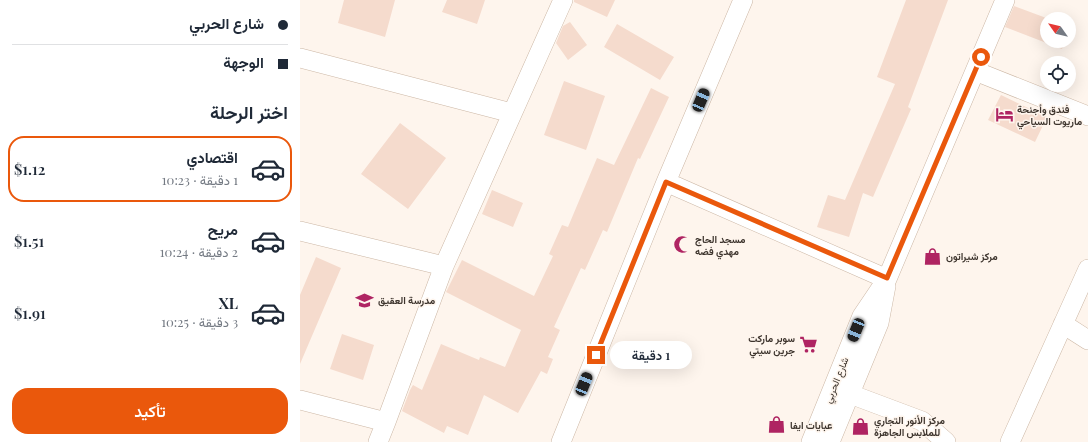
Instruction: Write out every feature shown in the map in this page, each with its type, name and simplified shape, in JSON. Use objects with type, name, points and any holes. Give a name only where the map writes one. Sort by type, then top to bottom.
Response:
[{"type":"street","points":[[378,442],[444,266],[563,0]]},
{"type":"street","name":"شارع الحربي","points":[[811,442],[862,316],[887,278],[1005,0]]},
{"type":"street","points":[[561,442],[666,182],[736,1]]},
{"type":"street","points":[[300,58],[512,113]]},
{"type":"street","points":[[975,71],[1088,116]]},
{"type":"street","points":[[666,182],[887,278]]},
{"type":"street","points":[[300,231],[444,266]]},
{"type":"street","points":[[1010,442],[1088,269]]},
{"type":"street","name":"شارع الحربي","points":[[830,442],[879,323],[887,278]]},
{"type":"street","points":[[1063,324],[1088,340]]},
{"type":"street","points":[[850,394],[922,421],[946,442]]},
{"type":"street","points":[[300,400],[386,422]]},
{"type":"building","points":[[344,0],[395,0],[385,37],[338,23]]},
{"type":"building","points":[[447,0],[485,0],[477,24],[442,12]]},
{"type":"building","points":[[574,0],[615,0],[607,17],[574,2]]},
{"type":"building","points":[[906,0],[948,0],[908,107],[911,109],[873,197],[863,193],[849,237],[817,227],[828,195],[845,200],[895,84],[877,77]]},
{"type":"building","points":[[1014,6],[1040,16],[1040,41],[1005,27]]},
{"type":"building","points":[[570,22],[587,45],[568,60],[556,43],[563,26]]},
{"type":"building","points":[[617,24],[674,57],[660,80],[604,47]]},
{"type":"building","points":[[564,81],[605,96],[586,150],[544,135]]},
{"type":"building","points":[[651,88],[669,97],[640,159],[638,158],[607,232],[603,230],[585,270],[581,268],[554,327],[560,330],[548,357],[553,359],[547,374],[541,371],[518,413],[484,395],[468,435],[447,426],[444,433],[402,411],[413,385],[422,390],[441,344],[479,360],[480,357],[505,367],[521,330],[446,292],[462,260],[534,296],[553,256],[549,254],[562,225],[568,227],[597,158],[614,165]]},
{"type":"building","points":[[1001,95],[1047,117],[1035,142],[988,120]]},
{"type":"building","points":[[400,123],[446,158],[408,209],[361,174]]},
{"type":"building","points":[[492,190],[523,203],[513,227],[482,214]]},
{"type":"building","points":[[316,257],[341,268],[300,364],[300,295]]},
{"type":"building","points":[[342,334],[374,345],[363,380],[330,369]]},
{"type":"place","name":"فندق وأجنحة ماريوت السياحي","points":[[1004,115]]},
{"type":"place","name":"مسجد الحاج مهدي فضه","points":[[682,245]]},
{"type":"place","name":"مركز شيراتون","points":[[933,256]]},
{"type":"place","name":"مدرسة العقيق","points":[[365,300]]},
{"type":"place","name":"سوبر ماركت جرين سيتي","points":[[808,344]]},
{"type":"place","name":"عبايات ايفا","points":[[777,425]]},
{"type":"place","name":"مركز الأنور التجاري للملابس الجاهزة","points":[[861,426]]},
{"type":"route","points":[[596,355],[666,182],[887,278],[981,57]]}]
